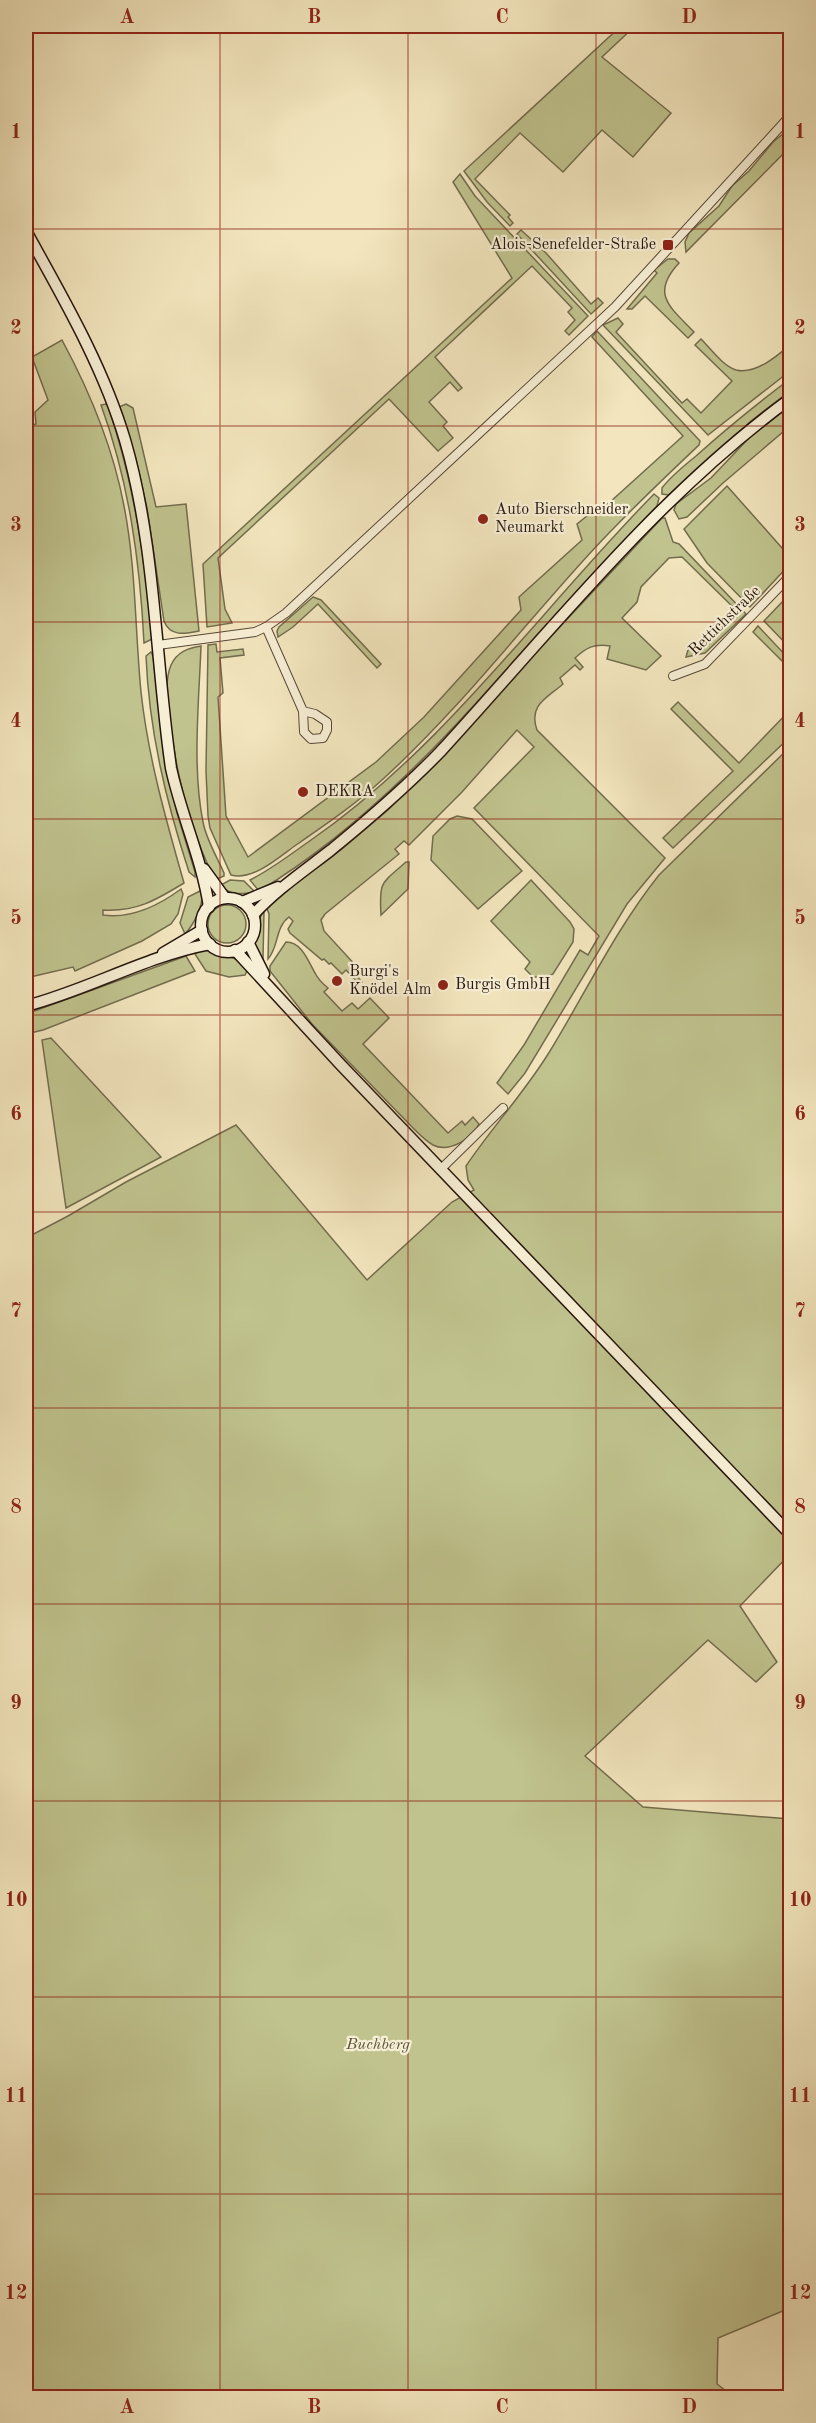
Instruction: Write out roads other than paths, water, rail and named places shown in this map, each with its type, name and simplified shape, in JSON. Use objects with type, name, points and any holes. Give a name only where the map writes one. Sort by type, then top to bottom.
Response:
[{"type":"street","points":[[781,26],[790,34]]},
{"type":"street","points":[[158,645],[248,633],[266,627],[314,588],[615,307],[790,116]]},
{"type":"street","points":[[26,231],[91,353],[120,423],[143,519],[153,590],[171,768],[178,801],[200,864],[208,907]]},
{"type":"street","points":[[253,915],[288,882],[353,832],[414,778],[653,519],[732,446],[790,399]]},
{"type":"street","name":"Rettichstraße","points":[[673,676],[705,664],[790,576]]},
{"type":"street","points":[[266,627],[303,711]]},
{"type":"street","points":[[200,864],[225,898],[242,902],[253,915],[255,928],[248,942],[236,950],[223,951],[210,944],[202,930],[202,918],[208,907],[225,898]]},
{"type":"street","points":[[242,902],[288,882]]},
{"type":"street","points":[[150,962],[202,930]]},
{"type":"street","points":[[248,942],[274,990]]},
{"type":"street","points":[[26,1006],[150,962],[210,944]]},
{"type":"street","points":[[236,950],[342,1065],[790,1534]]},
{"type":"street","points":[[441,1169],[503,1108]]},
{"type":"place","name":"Alois-Senefelder-Straße","points":[[668,245]]},
{"type":"place","name":"Auto Bierschneider Neumarkt","points":[[483,519]]},
{"type":"place","name":"DEKRA","points":[[303,792]]},
{"type":"place","name":"Burgi's Knödel Alm","points":[[337,981]]},
{"type":"place","name":"Burgis GmbH","points":[[443,985]]},
{"type":"park label","name":"Buchberg","points":[[378,2045]]}]
